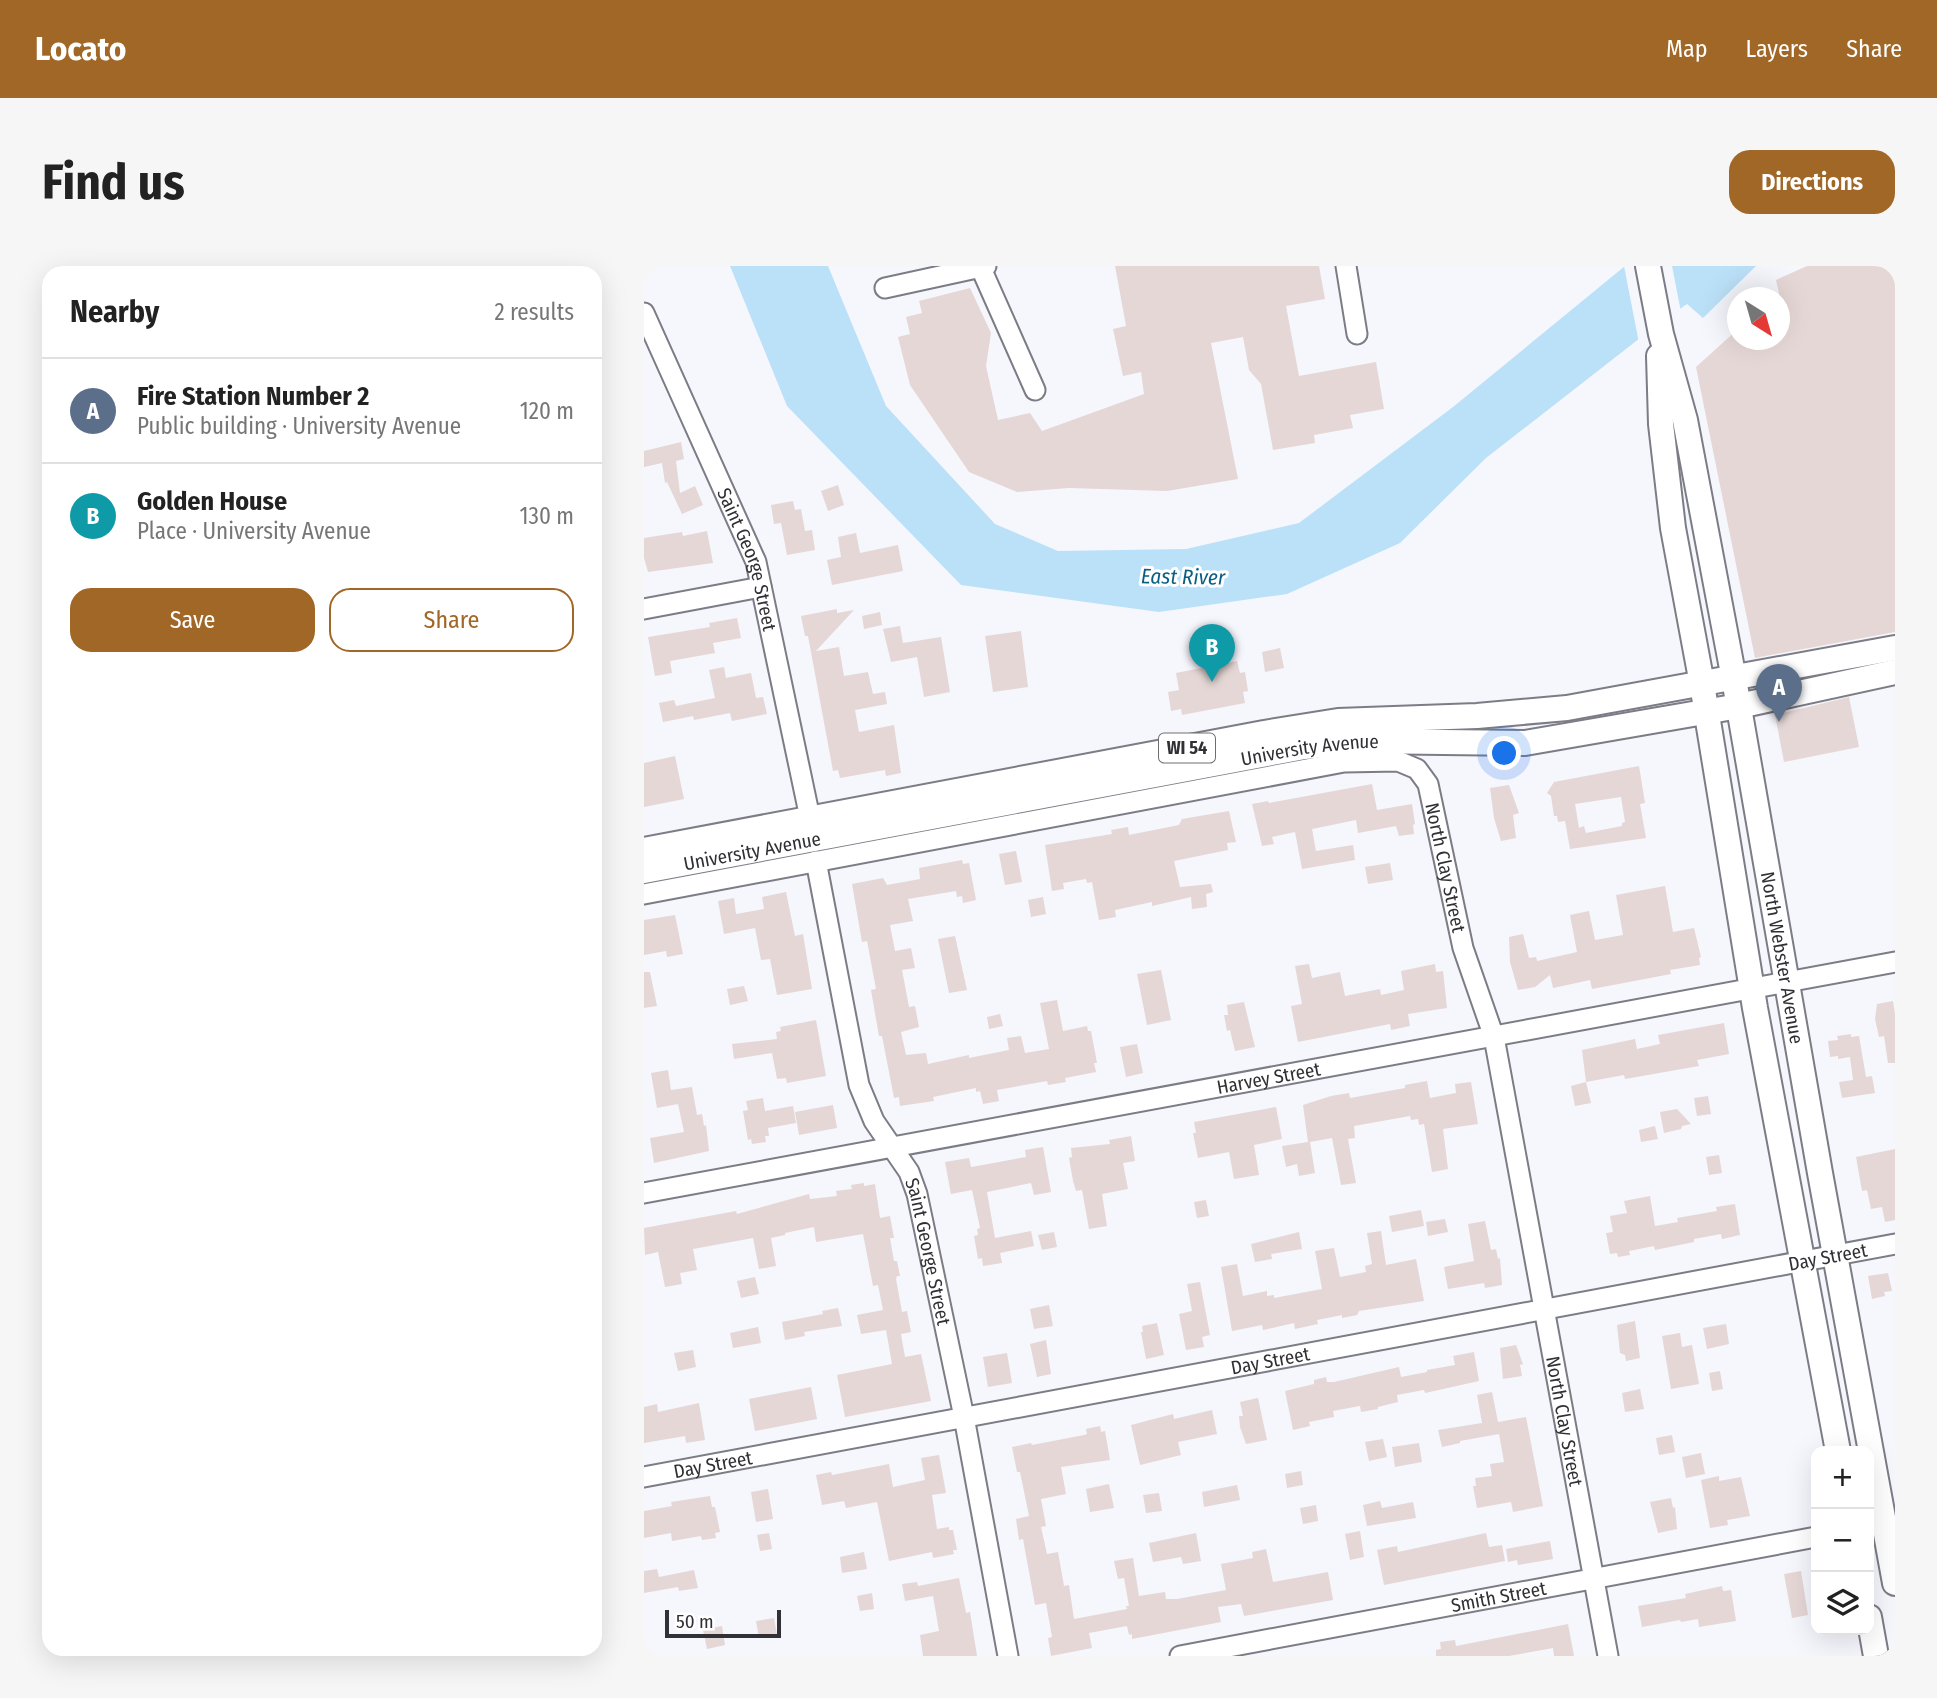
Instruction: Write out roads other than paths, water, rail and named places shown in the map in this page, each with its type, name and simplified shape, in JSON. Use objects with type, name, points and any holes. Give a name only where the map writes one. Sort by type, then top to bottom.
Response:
[{"type":"main road","name":"North Webster Avenue","points":[[1648,266],[1661,334],[1685,420],[1734,679],[1786,983],[1895,1583]]},
{"type":"main road","name":"North Webster Avenue","points":[[1661,334],[1659,390],[1671,516],[1707,712],[1752,989],[1837,1446]]},
{"type":"main road","name":"University Avenue","points":[[644,850],[1311,726],[1338,722],[1525,713],[1734,679],[1895,648]]},
{"type":"main road","name":"University Avenue","points":[[644,871],[1304,747],[1361,741],[1525,743],[1739,706],[1895,672]]},
{"type":"main road","points":[[1872,1635],[1876,1656]]},
{"type":"street","points":[[885,288],[982,266],[1035,390]]},
{"type":"street","points":[[1346,266],[1357,334]]},
{"type":"street","name":"Saint George Street","points":[[646,324],[756,562],[810,818]]},
{"type":"street","points":[[644,609],[761,587]]},
{"type":"street","name":"North Clay Street","points":[[644,894],[1344,762],[1398,761],[1417,769],[1428,784],[1463,948],[1494,1037],[1608,1656]]},
{"type":"street","name":"Saint George Street","points":[[816,861],[859,1085],[874,1121],[909,1172],[917,1195],[964,1417],[1008,1656]]},
{"type":"street","name":"Harvey Street","points":[[644,1193],[1895,962]]},
{"type":"street","name":"Day Street","points":[[644,1477],[1895,1244]]},
{"type":"street","name":"Smith Street","points":[[1180,1656],[1811,1538]]},
{"type":"water","name":"East River","points":[[730,266],[828,266],[886,406],[995,524],[1058,551],[1186,549],[1299,523],[1453,407],[1625,266],[1756,266],[1735,287],[1727,287],[1727,294],[1703,318],[1687,304],[1658,324],[1486,458],[1400,543],[1287,594],[1159,612],[961,585],[787,406]]},
{"type":"place","name":"Golden House","points":[[1212,682]]},
{"type":"place","name":"Fire Station Number 2","points":[[1779,722]]}]
